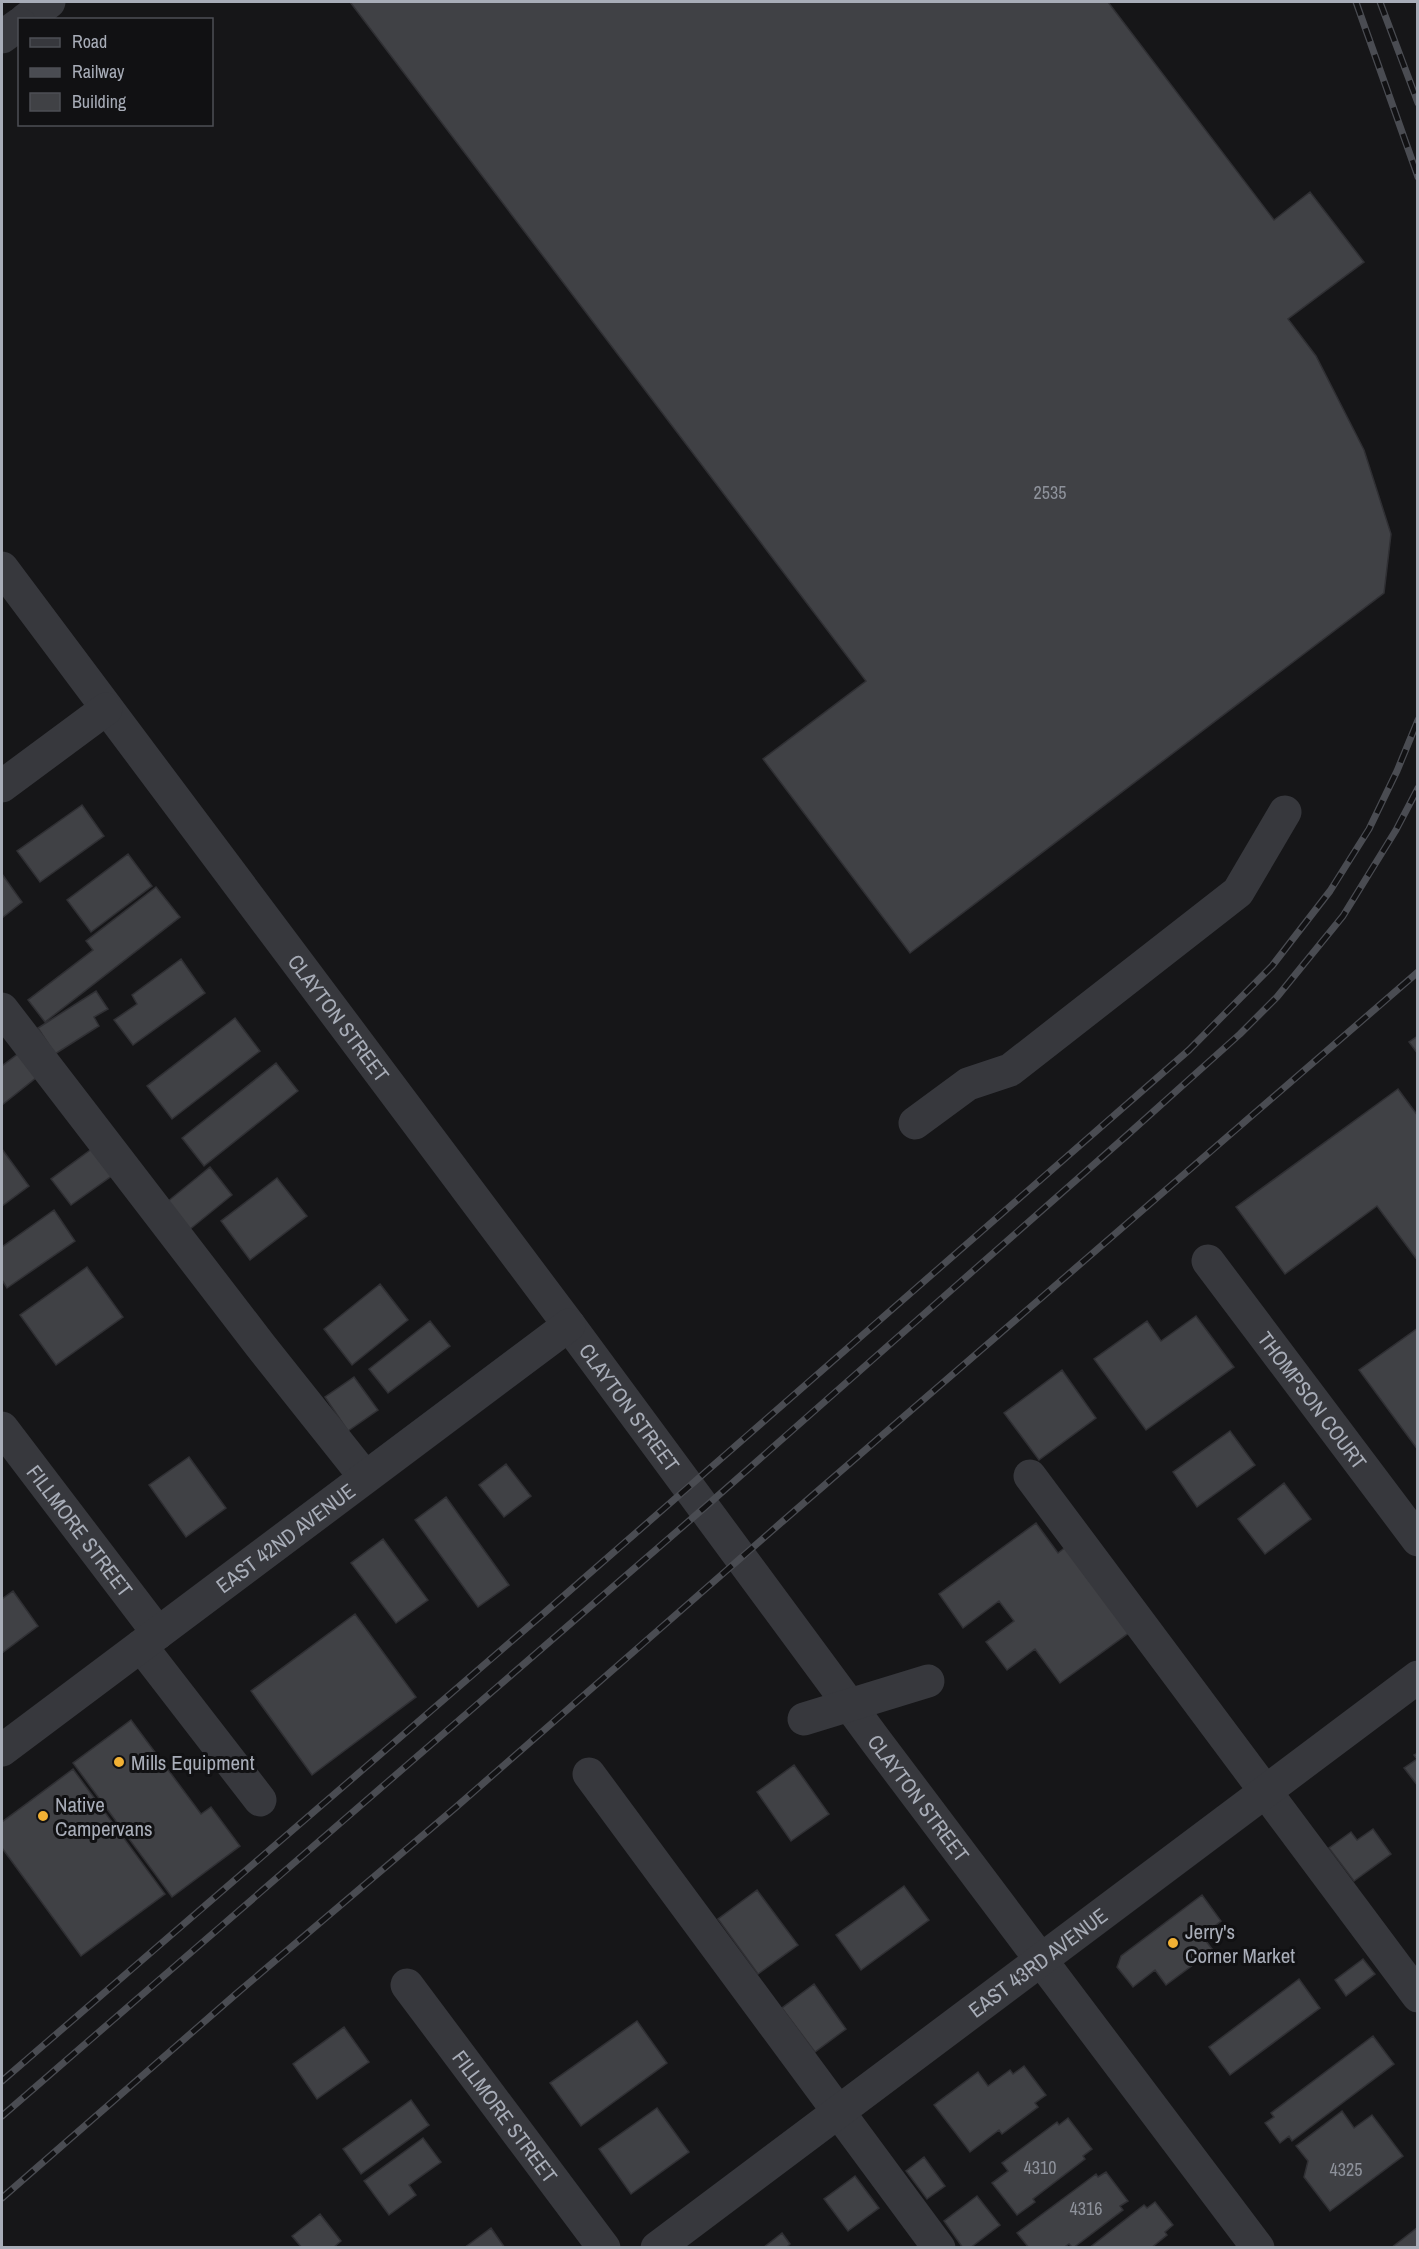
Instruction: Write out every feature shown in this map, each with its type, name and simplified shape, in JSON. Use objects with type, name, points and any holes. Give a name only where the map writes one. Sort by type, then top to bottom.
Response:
[{"type":"street","points":[[28,18],[49,2]]},
{"type":"street","points":[[2,37],[18,25]]},
{"type":"street","name":"CLAYTON STREET","points":[[2,568],[849,1704],[1258,2247]]},
{"type":"street","points":[[2,786],[106,709]]},
{"type":"street","points":[[915,1123],[968,1084],[1010,1070],[1238,892],[1284,812]]},
{"type":"street","points":[[2,1009],[238,1318],[365,1478]]},
{"type":"street","name":"THOMPSON COURT","points":[[1208,1261],[1418,1540]]},
{"type":"street","name":"EAST 42ND AVENUE","points":[[2,1750],[568,1325]]},
{"type":"street","name":"FILLMORE STREET","points":[[2,1428],[260,1800]]},
{"type":"street","points":[[1030,1476],[1418,1996]]},
{"type":"street","name":"EAST 43RD AVENUE","points":[[657,2247],[1418,1677]]},
{"type":"street","points":[[804,1719],[928,1681]]},
{"type":"street","points":[[589,1774],[939,2247]]},
{"type":"street","name":"FILLMORE STREET","points":[[407,1985],[604,2247]]},
{"type":"building","points":[[350,2],[1108,2],[1274,220],[1310,192],[1364,262],[1288,319],[1316,356],[1364,450],[1391,534],[1384,593],[910,953],[763,759],[866,681]]},
{"type":"building","points":[[82,805],[104,836],[40,882],[17,851]]},
{"type":"building","points":[[128,854],[152,886],[91,932],[67,900]]},
{"type":"building","points":[[2,874],[22,902],[2,918]]},
{"type":"building","points":[[156,887],[180,917],[45,1022],[28,1000],[93,950],[86,941]]},
{"type":"building","points":[[181,959],[205,993],[133,1045],[114,1020],[137,1004],[132,995]]},
{"type":"building","points":[[96,991],[108,1009],[94,1017],[99,1026],[55,1054],[38,1028]]},
{"type":"building","points":[[235,1018],[260,1051],[172,1119],[147,1086]]},
{"type":"building","points":[[1418,1036],[1418,1054],[1409,1042]]},
{"type":"building","points":[[19,1053],[37,1077],[2,1105],[2,1063],[3,1065]]},
{"type":"building","points":[[276,1063],[298,1091],[204,1166],[182,1138]]},
{"type":"building","points":[[1398,1089],[1418,1116],[1418,1261],[1377,1206],[1285,1274],[1236,1207]]},
{"type":"building","points":[[93,1148],[113,1175],[71,1205],[51,1179]]},
{"type":"building","points":[[2,1149],[29,1186],[2,1206]]},
{"type":"building","points":[[210,1167],[232,1195],[189,1230],[167,1202]]},
{"type":"building","points":[[277,1178],[307,1216],[250,1260],[221,1221]]},
{"type":"building","points":[[54,1210],[75,1241],[7,1288],[2,1280],[2,1247]]},
{"type":"building","points":[[87,1267],[123,1317],[56,1365],[20,1315]]},
{"type":"building","points":[[380,1284],[408,1320],[352,1365],[324,1329]]},
{"type":"building","points":[[1196,1316],[1234,1367],[1146,1430],[1094,1359],[1147,1321],[1161,1341]]},
{"type":"building","points":[[430,1321],[450,1346],[388,1393],[369,1369]]},
{"type":"building","points":[[1418,1328],[1418,1450],[1359,1370]]},
{"type":"building","points":[[1062,1370],[1096,1418],[1039,1460],[1004,1413]]},
{"type":"building","points":[[354,1377],[378,1410],[348,1431],[325,1397]]},
{"type":"building","points":[[1230,1431],[1255,1465],[1197,1507],[1173,1472]]},
{"type":"building","points":[[189,1457],[226,1508],[186,1537],[149,1485]]},
{"type":"building","points":[[506,1464],[531,1496],[504,1517],[479,1485]]},
{"type":"building","points":[[1284,1483],[1311,1519],[1265,1554],[1238,1519]]},
{"type":"building","points":[[446,1497],[509,1585],[478,1607],[415,1520]]},
{"type":"building","points":[[1036,1523],[1058,1553],[1067,1546],[1130,1632],[1060,1683],[1035,1649],[1007,1670],[986,1642],[1014,1621],[999,1601],[963,1628],[939,1594]]},
{"type":"building","points":[[383,1539],[428,1600],[396,1623],[351,1563]]},
{"type":"building","points":[[13,1591],[38,1626],[2,1653],[2,1599]]},
{"type":"building","points":[[355,1614],[416,1697],[312,1775],[251,1691]]},
{"type":"building","points":[[131,1720],[201,1814],[211,1807],[240,1846],[172,1897],[73,1763]]},
{"type":"building","points":[[1418,1753],[1418,1786],[1404,1768],[1417,1759],[1414,1755]]},
{"type":"building","points":[[794,1765],[829,1814],[791,1841],[757,1792]]},
{"type":"building","points":[[73,1769],[165,1894],[81,1956],[2,1848],[2,1822]]},
{"type":"building","points":[[1373,1829],[1391,1854],[1354,1881],[1329,1848],[1351,1832],[1357,1840]]},
{"type":"building","points":[[904,1886],[929,1920],[861,1970],[836,1935]]},
{"type":"building","points":[[757,1890],[798,1945],[758,1974],[718,1919]]},
{"type":"building","name":"Jerry's Corner Market","points":[[1202,1895],[1221,1921],[1202,1936],[1213,1950],[1166,1985],[1155,1970],[1133,1987],[1117,1967],[1121,1956]]},
{"type":"building","points":[[1363,1959],[1375,1974],[1346,1996],[1335,1980]]},
{"type":"building","points":[[1299,1979],[1320,2008],[1230,2075],[1209,2047]]},
{"type":"building","points":[[814,1984],[846,2029],[815,2052],[782,2008]]},
{"type":"building","points":[[637,2021],[667,2063],[581,2126],[550,2083]]},
{"type":"building","points":[[344,2027],[369,2062],[317,2099],[293,2064]]},
{"type":"building","points":[[1373,2036],[1394,2064],[1292,2141],[1289,2136],[1280,2143],[1265,2123],[1274,2117],[1271,2113]]},
{"type":"building","points":[[1024,2066],[1046,2095],[1035,2103],[1038,2107],[1002,2134],[999,2130],[970,2152],[934,2105],[978,2072],[988,2086],[1010,2070],[1013,2074]]},
{"type":"building","points":[[411,2100],[429,2125],[361,2174],[343,2149]]},
{"type":"building","points":[[657,2108],[689,2152],[631,2194],[599,2149]]},
{"type":"building","points":[[1342,2111],[1354,2128],[1372,2115],[1403,2156],[1330,2211],[1304,2177],[1308,2161],[1296,2146]]},
{"type":"building","points":[[1068,2118],[1092,2149],[1083,2156],[1085,2159],[1033,2199],[1035,2202],[1017,2215],[992,2183],[1008,2171],[1002,2163],[1057,2122],[1059,2125]]},
{"type":"building","points":[[423,2138],[441,2162],[409,2185],[416,2195],[389,2215],[364,2181]]},
{"type":"building","points":[[924,2157],[945,2186],[927,2199],[906,2171]]},
{"type":"building","points":[[1106,2172],[1128,2201],[1120,2206],[1123,2210],[1073,2248],[1069,2244],[1063,2248],[1029,2248],[1017,2233],[1096,2174],[1098,2177]]},
{"type":"building","points":[[855,2176],[879,2208],[848,2231],[824,2199]]},
{"type":"building","points":[[977,2196],[1000,2225],[970,2248],[963,2248],[944,2221]]},
{"type":"building","points":[[1155,2202],[1173,2225],[1165,2232],[1167,2235],[1151,2248],[1089,2248],[1144,2205],[1147,2208]]},
{"type":"building","points":[[320,2214],[341,2241],[333,2248],[302,2248],[292,2236]]},
{"type":"building","points":[[1418,2227],[1418,2248],[1391,2248]]},
{"type":"building","points":[[491,2228],[505,2248],[464,2248]]},
{"type":"building","points":[[782,2233],[790,2244],[786,2248],[763,2248]]},
{"type":"railway","points":[[1356,2],[1418,177]]},
{"type":"railway","points":[[1380,2],[1418,103]]},
{"type":"railway","points":[[2,2081],[543,1614],[1189,1050],[1272,966],[1330,891],[1369,829],[1418,720]]},
{"type":"railway","points":[[2,2116],[704,1508],[1240,1034],[1277,997],[1343,916],[1396,830],[1418,788]]},
{"type":"railway","points":[[2,2198],[1418,972]]},
{"type":"place","name":"Mills Equipment","points":[[119,1762]]},
{"type":"place","name":"Native Campervans","points":[[43,1816]]},
{"type":"place","name":"Jerry's Corner Market","points":[[1173,1943]]}]
